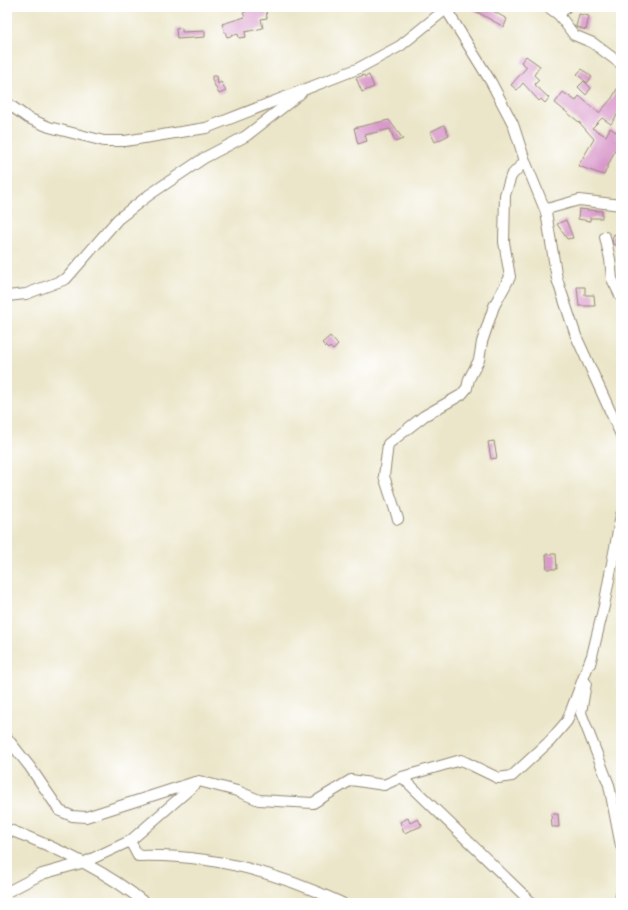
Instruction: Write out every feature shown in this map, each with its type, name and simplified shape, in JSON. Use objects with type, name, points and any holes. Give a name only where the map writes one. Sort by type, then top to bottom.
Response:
[{"type":"street","points":[[548,7],[563,11],[574,35],[594,43],[621,64]]},
{"type":"street","points":[[7,103],[28,118],[49,127],[104,141],[126,141],[206,128],[357,69],[400,46],[445,8],[491,82],[513,124],[525,161],[546,212],[557,280],[576,336],[621,435]]},
{"type":"street","points":[[7,296],[26,294],[66,278],[118,219],[149,195],[204,158],[246,136],[309,87]]},
{"type":"street","points":[[398,519],[384,476],[388,444],[424,416],[461,395],[467,388],[469,379],[479,360],[482,342],[494,306],[510,277],[504,242],[506,195],[511,176],[525,161]]},
{"type":"street","points":[[546,212],[547,209],[579,200],[621,205]]},
{"type":"street","points":[[605,237],[610,258],[612,279],[621,297]]},
{"type":"street","points":[[621,515],[581,713],[609,785],[621,846]]},
{"type":"street","points":[[7,738],[30,767],[60,810],[72,816],[86,817],[199,780],[237,791],[259,800],[313,803],[351,780],[384,785],[402,777],[461,760],[498,778],[512,776],[550,742],[567,721],[591,658]]},
{"type":"street","points":[[402,777],[532,903]]},
{"type":"street","points":[[7,892],[42,874],[85,862],[130,841],[199,780]]},
{"type":"street","points":[[7,829],[85,862],[125,886],[145,903]]},
{"type":"street","points":[[130,841],[138,856],[164,856],[202,859],[248,868],[312,889],[342,903]]},
{"type":"street","points":[[620,903],[621,895]]},
{"type":"building","points":[[468,7],[486,7],[507,19],[504,27]]},
{"type":"building","points":[[266,8],[267,18],[261,19],[263,28],[245,32],[246,37],[239,38],[238,34],[227,37],[222,24],[245,17],[243,13],[250,10]]},
{"type":"building","points":[[579,14],[589,16],[586,30],[576,27]]},
{"type":"building","points":[[182,28],[182,32],[205,31],[205,37],[177,39],[176,29]]},
{"type":"building","points":[[526,56],[540,66],[534,75],[539,80],[535,84],[549,98],[545,103],[541,99],[539,101],[523,83],[517,90],[511,85],[527,67],[521,62]]},
{"type":"building","points":[[582,69],[592,77],[587,83],[577,74]]},
{"type":"building","points":[[364,75],[365,77],[369,75],[374,87],[362,92],[356,78]]},
{"type":"building","points":[[212,76],[217,76],[218,84],[221,82],[226,91],[219,94],[212,80]]},
{"type":"building","points":[[584,81],[591,88],[586,95],[578,87]]},
{"type":"building","points":[[621,82],[621,109],[611,124],[602,118],[592,128],[606,136],[610,128],[618,133],[615,138],[621,141],[621,153],[615,150],[604,175],[578,166],[594,139],[579,122],[555,103],[563,92],[576,101],[579,96],[599,113],[612,98]]},
{"type":"building","points":[[389,120],[403,139],[395,142],[390,129],[365,135],[367,141],[358,144],[354,128]]},
{"type":"building","points":[[444,125],[449,135],[435,142],[430,132]]},
{"type":"building","points":[[579,209],[602,211],[602,218],[590,218],[590,221],[578,219]]},
{"type":"building","points":[[566,220],[573,238],[567,239],[557,224]]},
{"type":"building","points":[[614,234],[621,236],[621,247],[613,244],[612,239]]},
{"type":"building","points":[[577,287],[585,287],[585,295],[594,295],[595,306],[579,306]]},
{"type":"building","points":[[330,336],[338,345],[333,350],[330,347],[328,349],[322,343]]},
{"type":"building","points":[[494,441],[497,458],[491,459],[488,442]]},
{"type":"building","points":[[546,554],[556,554],[557,569],[547,569]]},
{"type":"building","points":[[551,814],[558,814],[559,827],[552,827]]},
{"type":"building","points":[[408,818],[410,823],[418,819],[422,826],[404,833],[400,822]]}]
